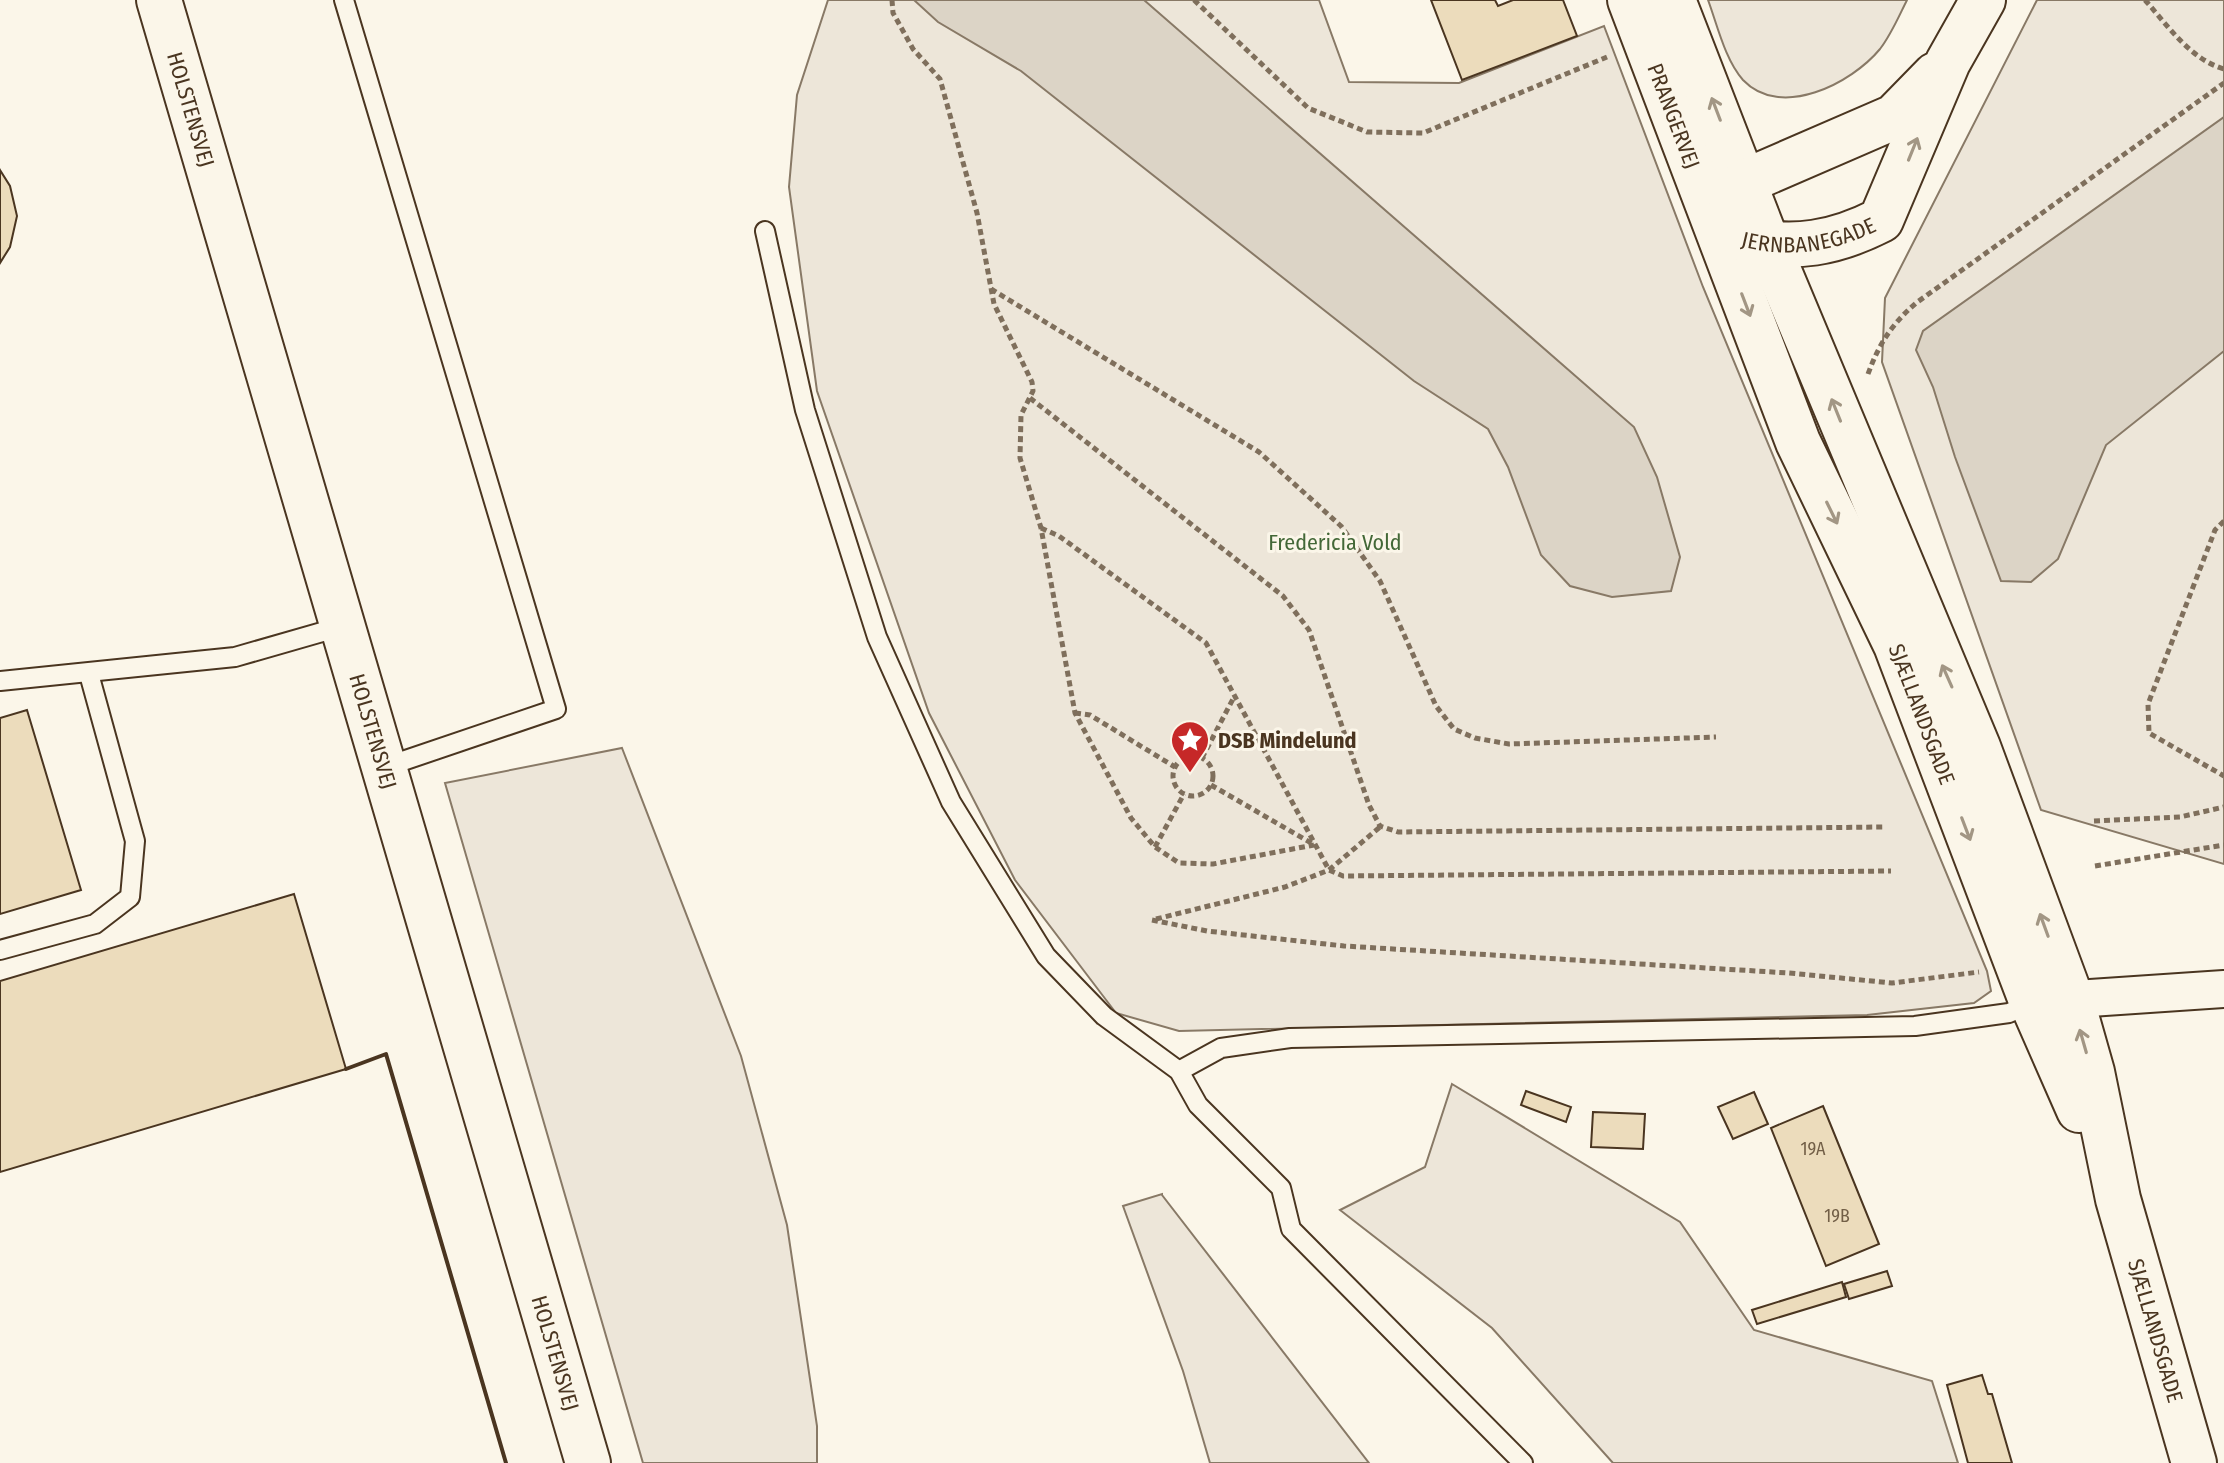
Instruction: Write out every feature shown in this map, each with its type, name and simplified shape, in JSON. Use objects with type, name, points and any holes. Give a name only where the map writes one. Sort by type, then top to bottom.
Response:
[{"type":"street","name":"HOLSTENSVEJ","points":[[159,0],[588,1463]]},
{"type":"street","name":"PRANGERVEJ","points":[[1630,0],[1718,232]]},
{"type":"street","name":"PRANGERVEJ","points":[[1673,0],[1768,245]]},
{"type":"street","name":"JERNBANEGADE","points":[[1948,62],[1894,117],[1744,182],[1718,232],[1768,245],[1819,244],[1846,237],[1881,220],[1948,62],[1983,0]]},
{"type":"street","name":"SJÆLLANDSGADE","points":[[1718,232],[1798,442],[1896,645],[2052,1000],[2092,1072],[2118,1199],[2194,1463]]},
{"type":"street","name":"SJÆLLANDSGADE","points":[[1768,245],[1978,747],[2052,1000]]},
{"type":"street","points":[[2052,1000],[2224,989]]},
{"type":"lane","points":[[344,0],[556,709],[385,767]]},
{"type":"lane","points":[[765,231],[805,410],[877,637],[951,802],[1046,956],[1104,1016],[1179,1071],[1198,1105],[1281,1188],[1291,1229],[1523,1463]]},
{"type":"lane","points":[[0,681],[235,657],[343,626]]},
{"type":"lane","points":[[0,950],[95,924],[130,897],[135,841],[89,674]]},
{"type":"lane","points":[[1179,1071],[1221,1048],[1290,1038],[1915,1026],[2009,1013],[2052,1000]]},
{"type":"path","points":[[892,0],[893,13],[913,49],[940,79],[977,213],[998,315],[1028,370],[1033,391],[1020,423],[1020,458],[1041,528],[1075,713],[1131,818],[1155,847],[1179,863],[1213,864],[1314,845]]},
{"type":"path","points":[[1194,0],[1308,108],[1367,132],[1423,133],[1646,41]]},
{"type":"path","points":[[2145,0],[2206,64],[2224,69]]},
{"type":"path","points":[[1833,402],[1857,389],[1869,373],[1877,346],[1895,322],[1916,303],[2224,83]]},
{"type":"path","points":[[990,288],[1259,452],[1341,526],[1380,581],[1436,706],[1454,729],[1475,738],[1509,744],[1716,737]]},
{"type":"path","points":[[1030,398],[1283,596],[1309,630],[1369,805],[1380,826],[1398,832],[1883,827]]},
{"type":"path","points":[[2224,521],[2215,530],[2148,704],[2149,733],[2224,776]]},
{"type":"path","points":[[1041,528],[1059,536],[1206,643],[1314,845],[1329,870],[1343,876],[1891,871]]},
{"type":"path","points":[[1202,758],[1235,696]]},
{"type":"path","points":[[1075,713],[1090,715],[1175,767]]},
{"type":"path","points":[[1187,756],[1202,758],[1213,770],[1211,785],[1199,795],[1184,794],[1173,782],[1175,767],[1187,756]]},
{"type":"path","points":[[1211,785],[1314,845]]},
{"type":"path","points":[[1155,847],[1184,794]]},
{"type":"path","points":[[2094,821],[2180,817],[2224,807]]},
{"type":"path","points":[[1380,826],[1329,870],[1285,887],[1152,920],[1207,931],[1344,946],[1789,973],[1892,983],[1987,971]]},
{"type":"path","points":[[2095,866],[2224,845]]},
{"type":"green space","name":"Fredericia Vold","points":[[828,0],[1319,0],[1349,82],[1459,83],[1604,26],[1703,287],[1987,971],[1991,991],[1974,1003],[1867,1015],[1179,1031],[1116,1013],[1015,880],[929,713],[817,391],[789,187],[797,95]]},
{"type":"green space","points":[[1708,0],[1907,0],[1880,49],[1852,74],[1815,92],[1796,97],[1776,97],[1759,92],[1737,72],[1726,52]]},
{"type":"green space","points":[[2037,0],[2224,0],[2224,864],[2041,810],[1882,362],[1885,298]]},
{"type":"green space","points":[[622,748],[741,1056],[787,1225],[817,1426],[817,1463],[643,1463],[445,783]]},
{"type":"green space","points":[[1452,1084],[1680,1222],[1754,1330],[1932,1381],[1958,1463],[1613,1463],[1492,1328],[1340,1210],[1425,1167]]},
{"type":"green space","points":[[1162,1194],[1369,1463],[1210,1463],[1183,1371],[1123,1206]]},
{"type":"shaded area","points":[[914,0],[1144,0],[1634,427],[1657,477],[1680,557],[1671,591],[1612,597],[1570,586],[1541,555],[1508,467],[1488,429],[1414,381],[1021,71],[938,22]]},
{"type":"shaded area","points":[[2224,117],[2224,351],[2106,445],[2058,559],[2031,582],[2001,581],[1933,387],[1916,350],[1923,331]]},
{"type":"building","points":[[1431,0],[1495,0],[1498,6],[1513,0],[1563,0],[1577,36],[1462,80]]},
{"type":"building","points":[[0,170],[10,186],[17,216],[10,247],[0,263]]},
{"type":"building","points":[[27,710],[81,890],[0,914],[0,718]]},
{"type":"building","points":[[294,894],[346,1069],[0,1172],[0,981]]},
{"type":"building","points":[[1526,1091],[1571,1107],[1566,1122],[1521,1105]]},
{"type":"building","points":[[1754,1092],[1768,1124],[1733,1139],[1718,1107]]},
{"type":"building","points":[[1823,1106],[1879,1244],[1826,1266],[1771,1128]]},
{"type":"building","points":[[1593,1112],[1645,1114],[1643,1149],[1591,1147]]},
{"type":"building","points":[[1887,1271],[1892,1286],[1849,1299],[1844,1284]]},
{"type":"building","points":[[1842,1282],[1846,1297],[1757,1324],[1752,1310]]},
{"type":"building","points":[[1982,1375],[1988,1394],[1992,1394],[2012,1463],[1968,1463],[1947,1385]]},
{"type":"wall","points":[[346,1069],[386,1054],[506,1463]]},
{"type":"place","name":"DSB Mindelund","points":[[1190,774]]}]
